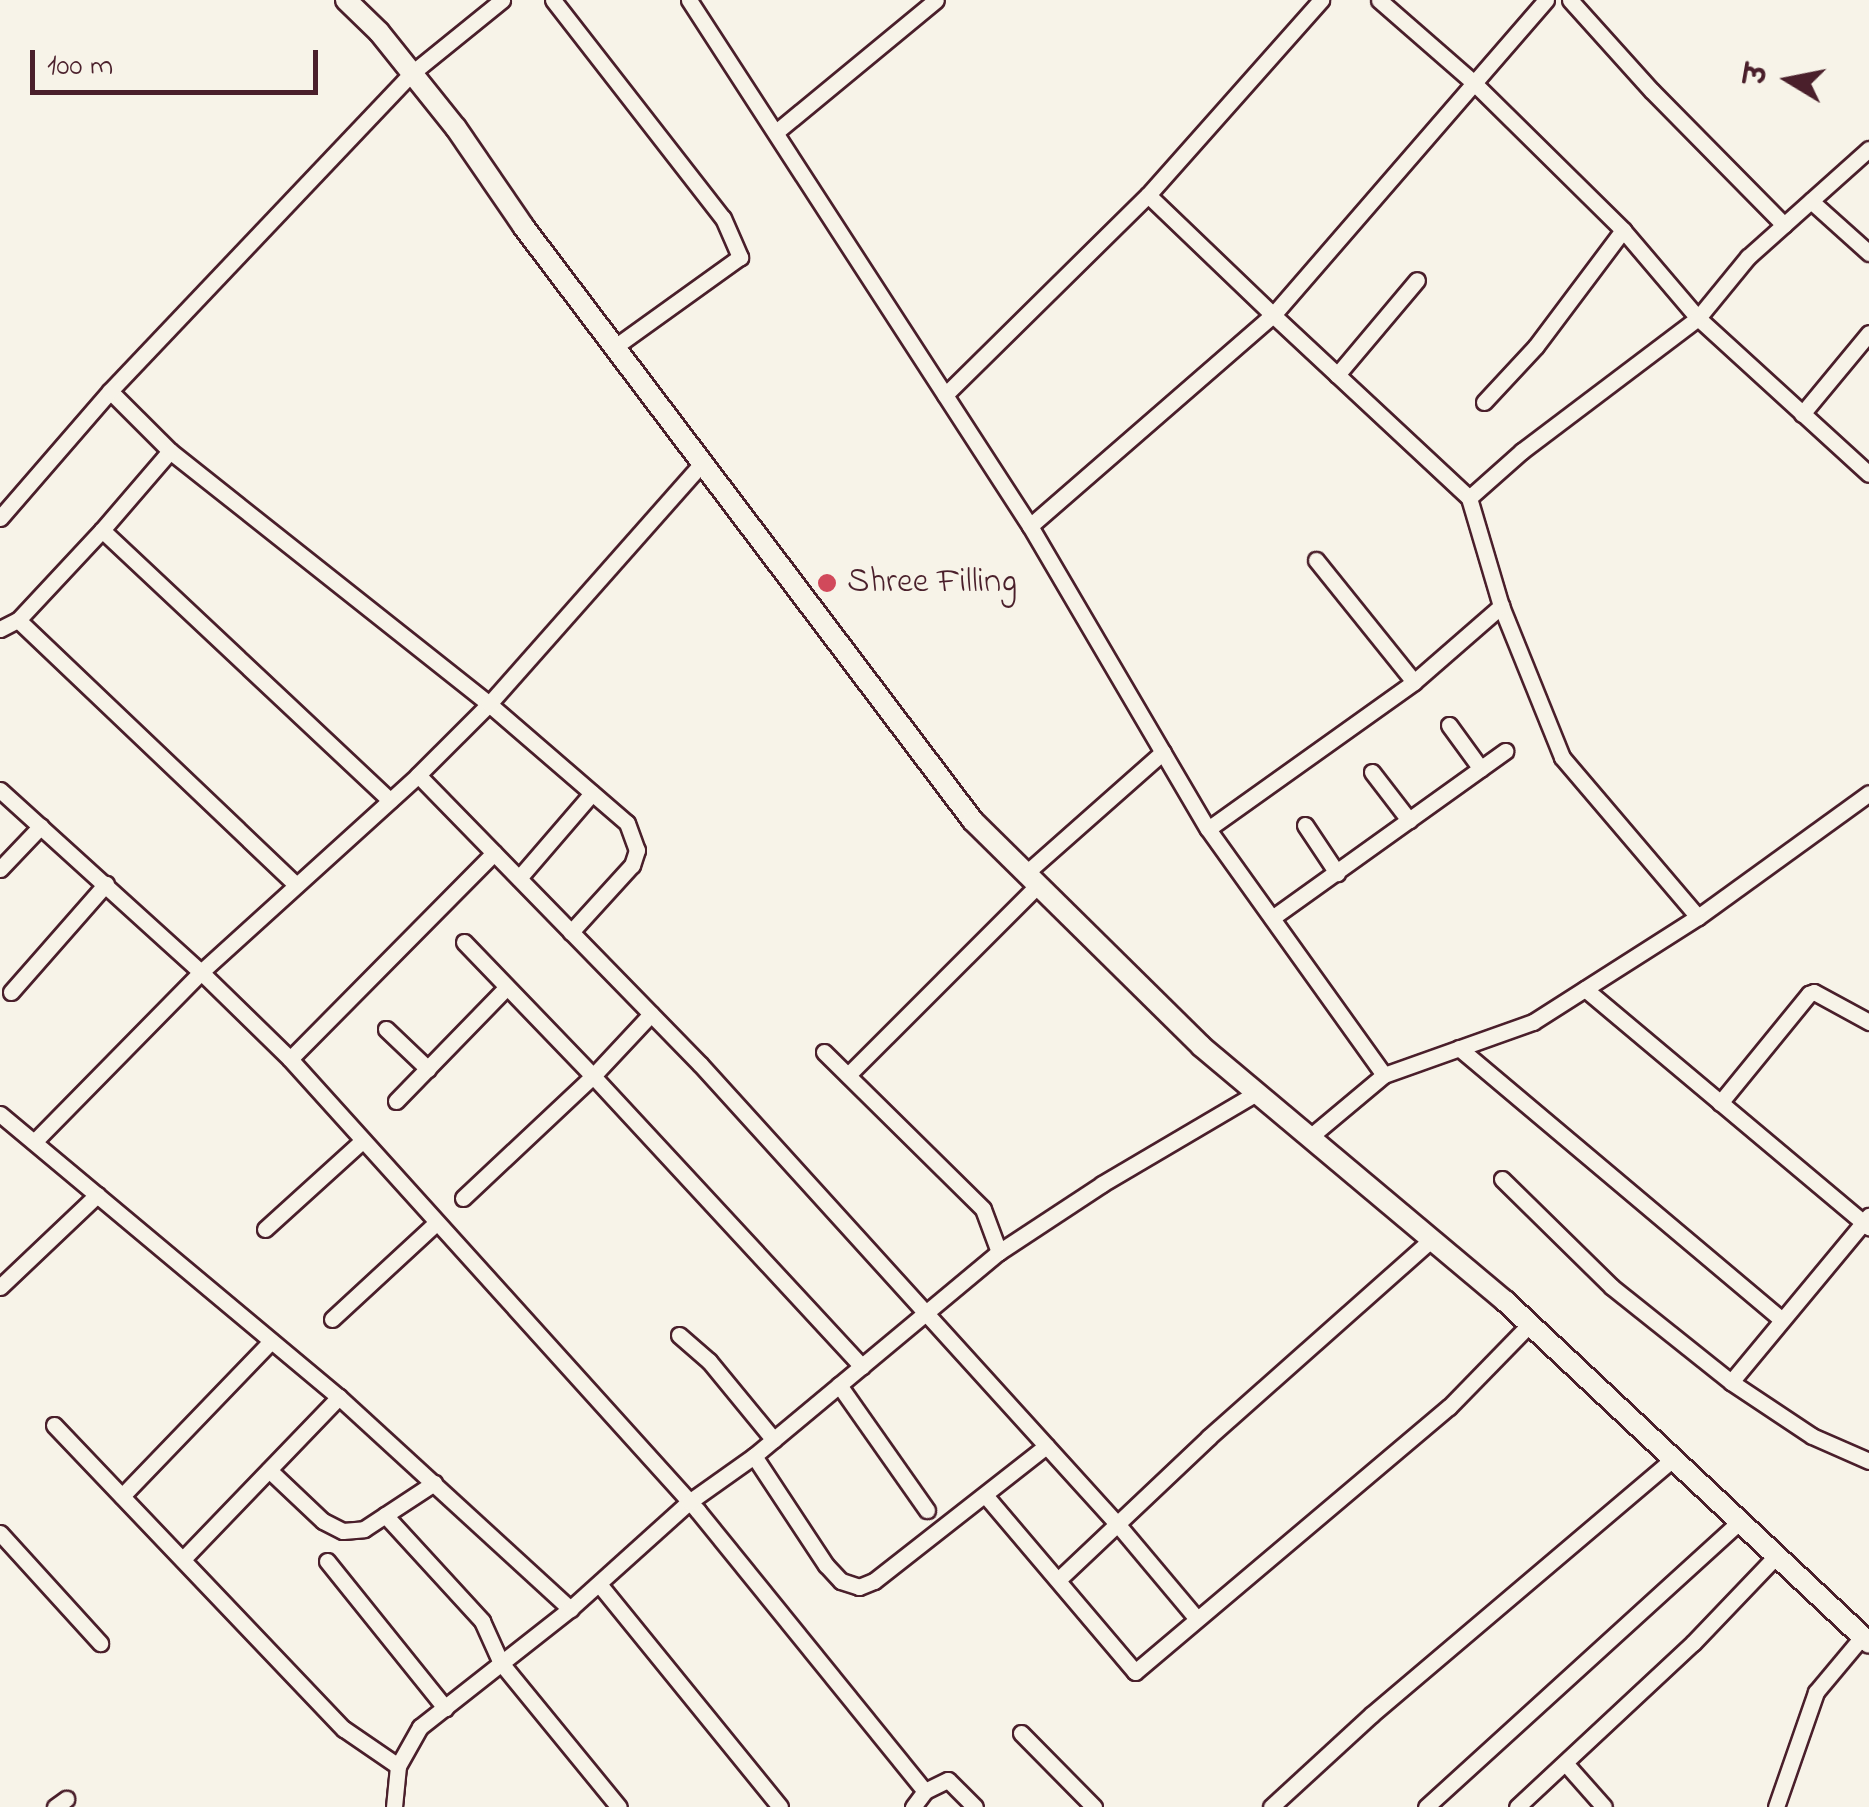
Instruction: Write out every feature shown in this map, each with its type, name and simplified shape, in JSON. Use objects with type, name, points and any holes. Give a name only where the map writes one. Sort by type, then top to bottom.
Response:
[{"type":"street","points":[[346,0],[412,73],[973,821],[1201,1046],[1530,1324],[1866,1640],[1816,1692],[1776,1807]]},
{"type":"street","points":[[0,518],[110,390],[412,73],[502,0]]},
{"type":"street","points":[[553,0],[723,218],[740,257],[616,346]]},
{"type":"street","points":[[689,0],[1030,526],[1208,829],[1384,1075]]},
{"type":"street","points":[[776,132],[936,0]]},
{"type":"street","points":[[945,395],[1148,195],[1321,0]]},
{"type":"street","points":[[1379,0],[1473,82],[1623,230],[1698,318],[1869,474]]},
{"type":"street","points":[[1030,526],[1273,315],[1546,0]]},
{"type":"street","points":[[1570,0],[1652,92],[1784,225]]},
{"type":"street","points":[[1469,498],[1522,451],[1698,318],[1748,257],[1869,149]]},
{"type":"street","points":[[1148,195],[1469,498],[1500,606],[1562,757],[1698,917]]},
{"type":"street","points":[[1811,201],[1869,253]]},
{"type":"street","points":[[1484,402],[1536,346],[1623,230]]},
{"type":"street","points":[[1336,375],[1417,280]]},
{"type":"street","points":[[1802,414],[1869,333]]},
{"type":"street","points":[[110,390],[170,450],[489,704],[627,822],[637,850],[632,866],[572,932]]},
{"type":"street","points":[[0,629],[18,620],[170,450]]},
{"type":"street","points":[[34,1142],[200,972],[418,775],[489,704],[704,461]]},
{"type":"street","points":[[102,530],[390,800]]},
{"type":"street","points":[[1316,560],[1414,682]]},
{"type":"street","points":[[1208,829],[1414,682],[1500,606]]},
{"type":"street","points":[[18,620],[296,885]]},
{"type":"street","points":[[1449,725],[1480,769]]},
{"type":"street","points":[[1272,918],[1504,751]]},
{"type":"street","points":[[848,1075],[1031,880],[1163,752]]},
{"type":"street","points":[[1372,772],[1410,820]]},
{"type":"street","points":[[418,775],[651,1014],[1119,1526],[1197,1619]]},
{"type":"street","points":[[0,790],[106,884],[290,1059],[689,1502],[926,1791]]},
{"type":"street","points":[[518,878],[592,793]]},
{"type":"street","points":[[1312,1136],[1384,1075],[1534,1022],[1698,917],[1869,793]]},
{"type":"street","points":[[1304,825],[1338,873]]},
{"type":"street","points":[[0,869],[42,826]]},
{"type":"street","points":[[290,1059],[494,853]]},
{"type":"street","points":[[11,992],[106,884]]},
{"type":"street","points":[[464,942],[862,1366]]},
{"type":"street","points":[[396,1102],[507,987]]},
{"type":"street","points":[[1585,989],[1867,1221],[1731,1382]]},
{"type":"street","points":[[1720,1103],[1809,994],[1814,992],[1869,1022]]},
{"type":"street","points":[[463,1198],[593,1076],[651,1014]]},
{"type":"street","points":[[386,1028],[428,1068]]},
{"type":"street","points":[[1459,1048],[1782,1320]]},
{"type":"street","points":[[824,1052],[983,1209],[999,1252]]},
{"type":"street","points":[[394,1807],[398,1766],[420,1728],[570,1608],[689,1502],[774,1440],[999,1252],[1102,1184],[1258,1092]]},
{"type":"street","points":[[0,1114],[339,1396],[570,1608]]},
{"type":"street","points":[[265,1230],[362,1141]]},
{"type":"street","points":[[1502,1179],[1612,1287],[1731,1382],[1812,1436],[1869,1461]]},
{"type":"street","points":[[0,1287],[96,1195]]},
{"type":"street","points":[[332,1318],[435,1224]]},
{"type":"street","points":[[1059,1578],[1119,1526],[1209,1437],[1432,1238]]},
{"type":"street","points":[[985,1495],[1059,1578],[1134,1672],[1448,1407],[1530,1324]]},
{"type":"street","points":[[679,1336],[709,1361],[774,1440]]},
{"type":"street","points":[[122,1496],[271,1341]]},
{"type":"street","points":[[839,1385],[927,1510]]},
{"type":"street","points":[[182,1559],[339,1396]]},
{"type":"street","points":[[54,1425],[344,1729],[398,1766]]},
{"type":"street","points":[[754,1456],[826,1566],[841,1581],[859,1587],[874,1581],[1046,1446]]},
{"type":"street","points":[[1271,1807],[1371,1715],[1673,1459]]},
{"type":"street","points":[[269,1470],[323,1521],[344,1531],[364,1529],[434,1484]]},
{"type":"street","points":[[386,1516],[482,1621],[501,1664],[619,1807]]},
{"type":"street","points":[[1426,1807],[1739,1522]]},
{"type":"street","points":[[0,1532],[100,1643]]},
{"type":"street","points":[[1518,1807],[1776,1556]]},
{"type":"street","points":[[327,1561],[446,1708]]},
{"type":"street","points":[[598,1584],[780,1807]]},
{"type":"street","points":[[1021,1733],[1094,1807]]},
{"type":"street","points":[[1566,1764],[1604,1807]]},
{"type":"street","points":[[912,1807],[926,1791],[948,1780],[975,1807]]},
{"type":"place","name":"Shree Filling","points":[[827,583]]}]
